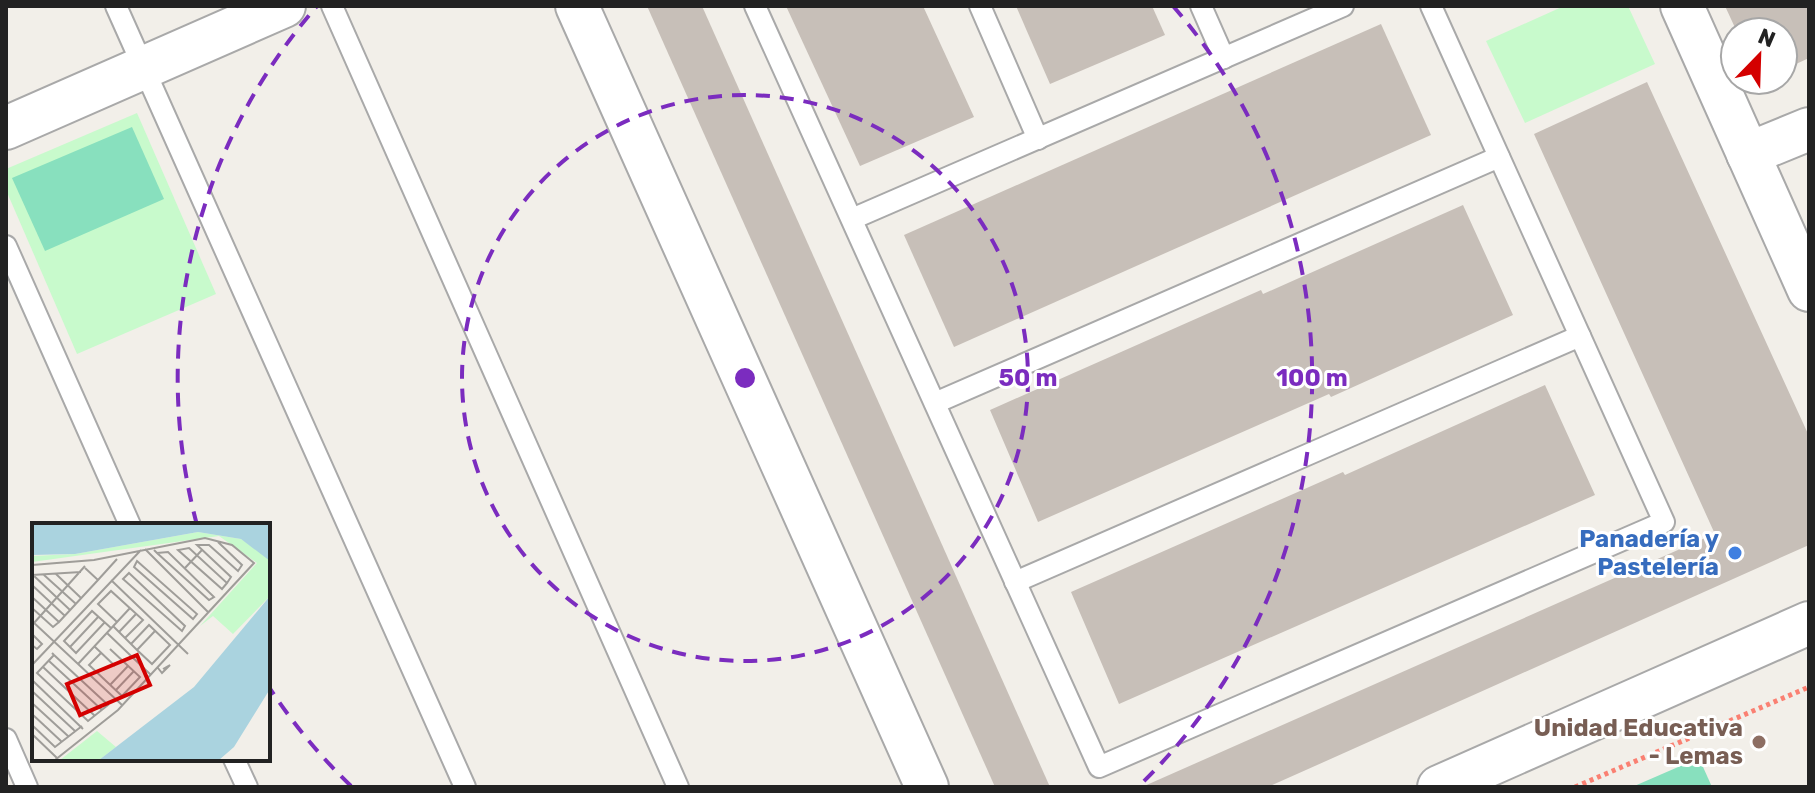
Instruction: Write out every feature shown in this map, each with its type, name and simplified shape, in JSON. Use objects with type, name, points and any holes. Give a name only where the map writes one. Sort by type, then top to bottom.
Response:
[{"type":"street","points":[[6,128],[284,6]]},
{"type":"street","points":[[577,6],[927,787]]},
{"type":"street","points":[[1682,6],[1809,290]]},
{"type":"street","points":[[1748,154],[1809,129]]},
{"type":"street","points":[[1439,787],[1809,623]]},
{"type":"lane","points":[[116,6],[465,787]]},
{"type":"lane","points":[[332,6],[678,787]]},
{"type":"lane","points":[[755,6],[1099,767],[1664,522],[1431,6]]},
{"type":"lane","points":[[980,6],[1038,139]]},
{"type":"lane","points":[[1201,6],[1224,58]]},
{"type":"lane","points":[[852,219],[1343,6]]},
{"type":"lane","points":[[935,403],[1499,157]]},
{"type":"lane","points":[[6,246],[129,523]]},
{"type":"lane","points":[[1015,582],[1580,336]]},
{"type":"lane","points":[[6,739],[27,787]]},
{"type":"lane","points":[[235,761],[247,787]]},
{"type":"path","points":[[1575,787],[1809,687]]},
{"type":"green space","points":[[1564,6],[1628,6],[1655,64],[1525,123],[1486,41]]},
{"type":"green space","points":[[137,113],[216,294],[77,354],[6,190],[6,169]]},
{"type":"green space","points":[[132,127],[164,199],[45,251],[12,178]]},
{"type":"green space","points":[[1699,758],[1712,787],[1632,787]]},
{"type":"building","points":[[647,6],[702,6],[1050,787],[995,787]]},
{"type":"building","points":[[786,6],[923,6],[974,117],[860,166]]},
{"type":"building","points":[[1016,6],[1152,6],[1165,35],[1050,84]]},
{"type":"building","points":[[1725,6],[1809,6],[1809,58],[1799,63],[1799,16],[1730,16]]},
{"type":"building","points":[[1381,24],[1431,135],[954,347],[904,235]]},
{"type":"building","points":[[1647,82],[1809,436],[1809,545],[1268,787],[1142,787],[1714,532],[1534,134]]},
{"type":"building","points":[[1463,205],[1513,315],[1331,397],[1329,394],[1038,522],[990,410]]},
{"type":"building","points":[[1545,385],[1595,495],[1119,704],[1071,592],[1343,472],[1345,475]]},
{"type":"place","name":"Panadería y Pastelería","points":[[1735,553]]},
{"type":"place","name":"Unidad Educativa - Lemas","points":[[1759,742]]}]
